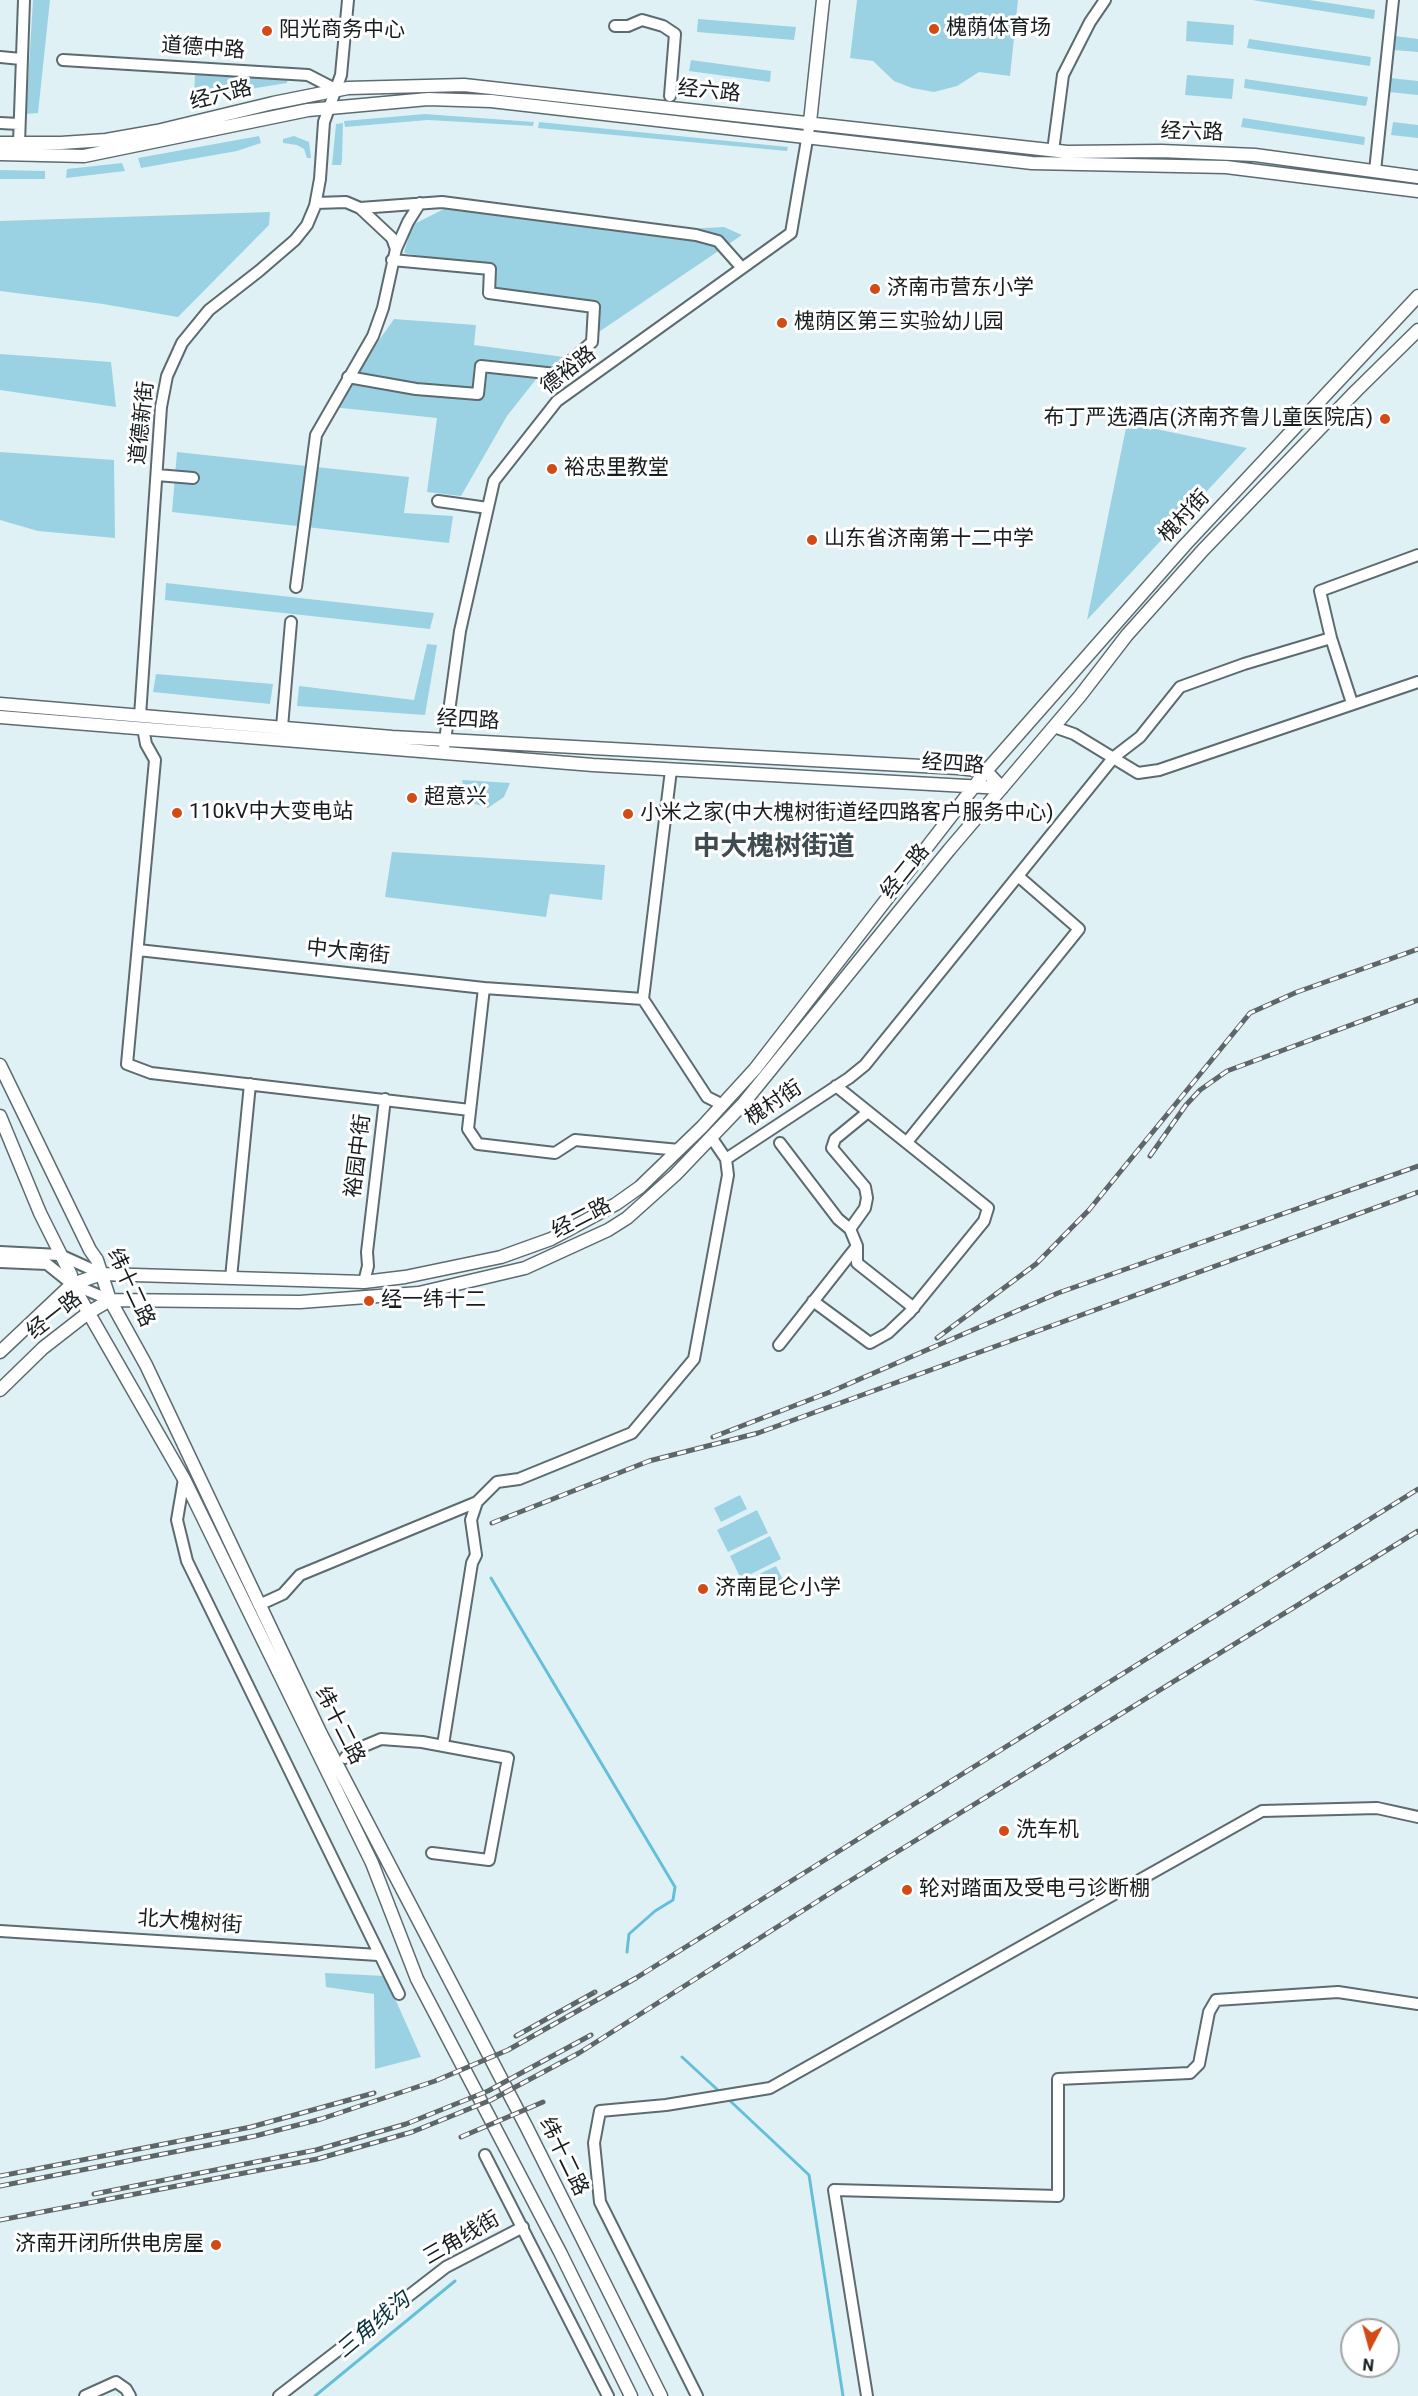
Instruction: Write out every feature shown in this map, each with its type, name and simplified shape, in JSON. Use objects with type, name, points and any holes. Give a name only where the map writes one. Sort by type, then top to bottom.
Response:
[{"type":"main road","points":[[810,123],[823,0]]},
{"type":"main road","name":"经六路","points":[[0,143],[106,140],[157,131],[337,90],[408,85],[464,85],[1053,151],[1219,153],[1418,177]]},
{"type":"main road","name":"经六路","points":[[0,154],[84,156],[331,107],[428,99],[491,101],[1032,163],[1226,167],[1418,192]]},
{"type":"main road","name":"槐村街","points":[[986,771],[1185,545],[1418,296]]},
{"type":"main road","name":"槐村街","points":[[1002,788],[1054,727],[1126,635],[1203,550],[1356,390],[1418,330]]},
{"type":"main road","name":"经四路","points":[[0,705],[444,740],[986,771],[1002,788]]},
{"type":"main road","name":"经四路","points":[[0,717],[444,754],[671,770],[1002,788]]},
{"type":"main road","name":"经二路","points":[[102,1274],[364,1282],[501,1257],[552,1239],[616,1204],[640,1187],[679,1150],[755,1069],[822,986],[986,771]]},
{"type":"main road","name":"经二路","points":[[110,1300],[300,1302],[419,1293],[525,1268],[608,1230],[627,1218],[675,1175],[742,1106],[1002,788]]},
{"type":"main road","name":"纬十二路","points":[[0,1065],[84,1239],[98,1260],[110,1300],[146,1365],[321,1734],[527,2128],[662,2396]]},
{"type":"main road","name":"纬十二路","points":[[0,1116],[60,1255],[71,1275],[72,1284],[184,1479],[372,1863],[417,1979],[560,2252],[631,2396]]},
{"type":"main road","name":"经一路","points":[[0,1352],[72,1284],[102,1274]]},
{"type":"main road","name":"经一路","points":[[0,1390],[44,1348],[88,1312],[110,1300]]},
{"type":"street","points":[[19,143],[24,0]]},
{"type":"street","name":"道德新街","points":[[140,716],[161,407],[167,376],[182,343],[209,310],[295,240],[307,225],[316,203],[324,122],[341,75],[348,0]]},
{"type":"street","points":[[1053,151],[1063,75],[1090,22],[1106,0]]},
{"type":"street","points":[[1375,171],[1393,0]]},
{"type":"street","points":[[615,26],[628,26],[642,20],[663,26],[675,34],[670,96]]},
{"type":"street","points":[[0,57],[21,59]]},
{"type":"street","name":"道德中路","points":[[63,60],[308,75],[337,90]]},
{"type":"street","points":[[0,123],[19,123]]},
{"type":"street","name":"德裕路","points":[[444,754],[444,740],[460,631],[494,481],[557,401],[791,233],[810,137],[810,123]]},
{"type":"street","points":[[316,203],[346,202],[360,208],[392,238],[396,249]]},
{"type":"street","points":[[360,208],[442,202],[696,235],[718,241],[742,268]]},
{"type":"street","points":[[296,587],[316,435],[373,336],[383,308],[392,260],[420,203]]},
{"type":"street","points":[[348,377],[406,387],[478,394],[481,366],[556,374],[592,342],[594,307],[489,293],[490,269],[392,260]]},
{"type":"street","points":[[157,475],[193,478]]},
{"type":"street","points":[[438,501],[488,508]]},
{"type":"street","points":[[1352,703],[1331,638],[1320,591],[1418,555]]},
{"type":"street","points":[[282,727],[291,622]]},
{"type":"street","name":"槐村街","points":[[726,1159],[864,1065],[1114,757],[1140,737],[1180,687],[1244,664],[1331,638]]},
{"type":"street","points":[[1054,727],[1074,734],[1101,753],[1114,757],[1138,773],[1159,770],[1418,682]]},
{"type":"street","points":[[143,728],[144,737],[155,760],[127,1064],[151,1073],[385,1099]]},
{"type":"street","points":[[671,770],[643,999],[707,1097],[717,1102],[720,1108]]},
{"type":"street","points":[[907,1142],[1079,929],[1017,876]]},
{"type":"street","name":"中大南街","points":[[138,950],[484,988],[643,999]]},
{"type":"street","points":[[484,988],[468,1129],[478,1144],[555,1153],[574,1140],[679,1150]]},
{"type":"street","points":[[231,1278],[250,1084]]},
{"type":"street","points":[[813,1301],[870,1343],[888,1333],[914,1308],[984,1221],[988,1208],[836,1086]]},
{"type":"street","name":"裕园中街","points":[[364,1282],[368,1266],[367,1252],[385,1099],[470,1110]]},
{"type":"street","points":[[850,1229],[865,1208],[867,1198],[865,1187],[832,1148],[836,1139],[868,1112]]},
{"type":"street","points":[[259,1605],[283,1594],[300,1575],[477,1502],[497,1482],[519,1479],[632,1434],[694,1359],[728,1175],[726,1159],[711,1137]]},
{"type":"street","points":[[780,1143],[838,1219],[850,1229],[857,1246],[857,1263],[914,1308]]},
{"type":"street","points":[[779,1345],[857,1246]]},
{"type":"street","name":"经二路","points":[[0,1252],[60,1255],[102,1274]]},
{"type":"street","name":"经二路","points":[[0,1262],[47,1264],[72,1284],[110,1300]]},
{"type":"street","points":[[184,1479],[177,1520],[188,1561],[399,1994]]},
{"type":"street","points":[[442,1745],[472,1563],[477,1555],[471,1520],[477,1502]]},
{"type":"street","points":[[345,1758],[350,1752],[381,1739],[442,1745],[508,1758],[489,1860],[432,1853]]},
{"type":"street","points":[[698,2396],[600,2202],[594,2143],[600,2111],[700,2100],[770,2088],[1262,1811],[1377,1808],[1418,1817]]},
{"type":"street","name":"北大槐树街","points":[[0,1931],[378,1955]]},
{"type":"street","points":[[867,2396],[834,2190],[1058,2196],[1058,2079],[1190,2073],[1198,2064],[1209,2012],[1216,2000],[1338,1992],[1418,2004]]},
{"type":"street","name":"三角线街","points":[[485,2155],[608,2396]]},
{"type":"street","name":"三角线街","points":[[279,2396],[446,2267],[523,2227]]},
{"type":"street","points":[[85,2396],[116,2382],[126,2389],[130,2396]]},
{"type":"shaded area","points":[[33,0],[50,0],[38,113],[26,114]]},
{"type":"shaded area","name":"槐荫体育场","points":[[857,0],[1018,0],[1010,76],[979,72],[957,86],[934,92],[912,88],[894,81],[873,61],[850,58]]},
{"type":"shaded area","points":[[1252,0],[1309,0],[1375,10],[1374,19]]},
{"type":"shaded area","points":[[698,19],[796,27],[794,40],[697,32]]},
{"type":"shaded area","points":[[1187,21],[1234,25],[1233,45],[1186,41]]},
{"type":"shaded area","points":[[1395,36],[1418,39],[1418,52],[1394,50]]},
{"type":"shaded area","points":[[1249,39],[1371,57],[1370,66],[1247,48]]},
{"type":"shaded area","points":[[691,60],[771,71],[770,82],[689,71]]},
{"type":"shaded area","points":[[195,74],[288,77],[287,83],[194,98]]},
{"type":"shaded area","points":[[1187,75],[1234,79],[1232,99],[1185,95]]},
{"type":"shaded area","points":[[1390,78],[1418,81],[1418,95],[1389,92]]},
{"type":"shaded area","points":[[1245,79],[1368,97],[1366,106],[1244,88]]},
{"type":"shaded area","points":[[425,114],[534,122],[533,126],[428,120],[345,127],[344,121]]},
{"type":"shaded area","points":[[1243,118],[1365,137],[1364,145],[1241,127]]},
{"type":"shaded area","points":[[539,122],[788,147],[787,151],[538,128]]},
{"type":"shaded area","points":[[1393,122],[1418,125],[1418,138],[1391,135]]},
{"type":"shaded area","points":[[343,123],[341,165],[332,165],[336,124]]},
{"type":"shaded area","points":[[259,136],[261,143],[237,151],[141,168],[138,158]]},
{"type":"shaded area","points":[[294,136],[309,142],[311,158],[307,158],[304,149],[297,145],[283,143],[283,139]]},
{"type":"shaded area","points":[[122,163],[125,171],[66,178],[67,169]]},
{"type":"shaded area","points":[[0,170],[45,171],[45,179],[0,179]]},
{"type":"shaded area","points":[[448,207],[687,229],[724,227],[742,235],[587,340],[589,311],[499,292],[485,267],[404,253],[412,225]]},
{"type":"shaded area","points":[[270,212],[269,225],[178,317],[103,304],[0,291],[0,221]]},
{"type":"shaded area","points":[[394,319],[476,325],[474,345],[564,357],[541,373],[507,416],[461,496],[427,492],[437,418],[332,407]]},
{"type":"shaded area","points":[[0,354],[111,362],[116,407],[0,390]]},
{"type":"shaded area","points":[[1127,423],[1247,448],[1087,620],[1117,472]]},
{"type":"shaded area","points":[[0,452],[114,460],[115,538],[38,531],[0,520]]},
{"type":"shaded area","points":[[177,452],[409,477],[404,513],[453,516],[449,543],[172,512]]},
{"type":"shaded area","points":[[166,583],[434,613],[430,629],[165,600]]},
{"type":"shaded area","points":[[427,644],[437,645],[425,715],[297,706],[299,686],[414,700]]},
{"type":"shaded area","points":[[156,674],[273,684],[270,704],[153,692]]},
{"type":"shaded area","points":[[462,780],[510,783],[504,797],[488,808],[472,803],[465,793]]},
{"type":"shaded area","points":[[392,852],[605,865],[602,900],[550,894],[546,917],[385,897]]},
{"type":"shaded area","points":[[740,1495],[747,1509],[721,1522],[714,1508]]},
{"type":"shaded area","points":[[757,1510],[768,1533],[728,1552],[717,1530]]},
{"type":"shaded area","points":[[770,1536],[781,1559],[741,1579],[730,1556]]},
{"type":"shaded area","points":[[776,1566],[783,1580],[757,1592],[751,1578]]},
{"type":"shaded area","points":[[325,1973],[385,1976],[421,2057],[375,2069],[374,1994],[326,1987]]},
{"type":"waterway","points":[[491,1578],[675,1887],[673,1900],[655,1911],[629,1934],[627,1952]]},
{"type":"waterway","points":[[682,2057],[721,2093]]},
{"type":"waterway","points":[[726,2097],[809,2175],[843,2396]]},
{"type":"waterway","name":"三角线沟","points":[[315,2396],[455,2281]]},
{"type":"railway","points":[[937,1338],[1036,1264],[1089,1210],[1250,1013],[1297,992],[1418,949]]},
{"type":"railway","points":[[1150,1156],[1186,1105],[1200,1090],[1227,1071],[1418,1000]]},
{"type":"railway","points":[[713,1437],[830,1392],[1058,1293],[1418,1166]]},
{"type":"railway","points":[[492,1523],[649,1461],[758,1433],[1418,1192]]},
{"type":"railway","points":[[0,2186],[255,2136],[321,2119],[435,2081],[508,2050],[636,1978],[1418,1489]]},
{"type":"railway","points":[[0,2220],[317,2159],[412,2132],[491,2100],[579,2053],[840,1887],[1418,1531]]},
{"type":"railway","points":[[516,2036],[595,1992]]},
{"type":"railway","points":[[94,2194],[316,2150],[406,2124],[488,2091],[591,2035]]},
{"type":"railway","points":[[0,2176],[251,2127],[374,2093]]},
{"type":"railway","points":[[461,2137],[543,2102]]},
{"type":"place","name":"槐荫体育场","points":[[934,29]]},
{"type":"place","name":"阳光商务中心","points":[[267,31]]},
{"type":"place","name":"济南市营东小学","points":[[875,289]]},
{"type":"place","name":"槐荫区第三实验幼儿园","points":[[782,323]]},
{"type":"place","name":"布丁严选酒店(济南齐鲁儿童医院店)","points":[[1385,419]]},
{"type":"place","name":"裕忠里教堂","points":[[552,469]]},
{"type":"place","name":"山东省济南第十二中学","points":[[812,540]]},
{"type":"place","name":"超意兴","points":[[412,798]]},
{"type":"place","name":"110kV中大变电站","points":[[177,813]]},
{"type":"place","name":"小米之家(中大槐树街道经四路客户服务中心)","points":[[628,814]]},
{"type":"place","name":"经一纬十二","points":[[369,1301]]},
{"type":"place","name":"济南昆仑小学","points":[[703,1589]]},
{"type":"place","name":"洗车机","points":[[1004,1831]]},
{"type":"place","name":"轮对踏面及受电弓诊断棚","points":[[907,1890]]},
{"type":"place","name":"济南开闭所供电房屋","points":[[216,2245]]},
{"type":"district","name":"中大槐树街道","points":[[774,848]]}]
